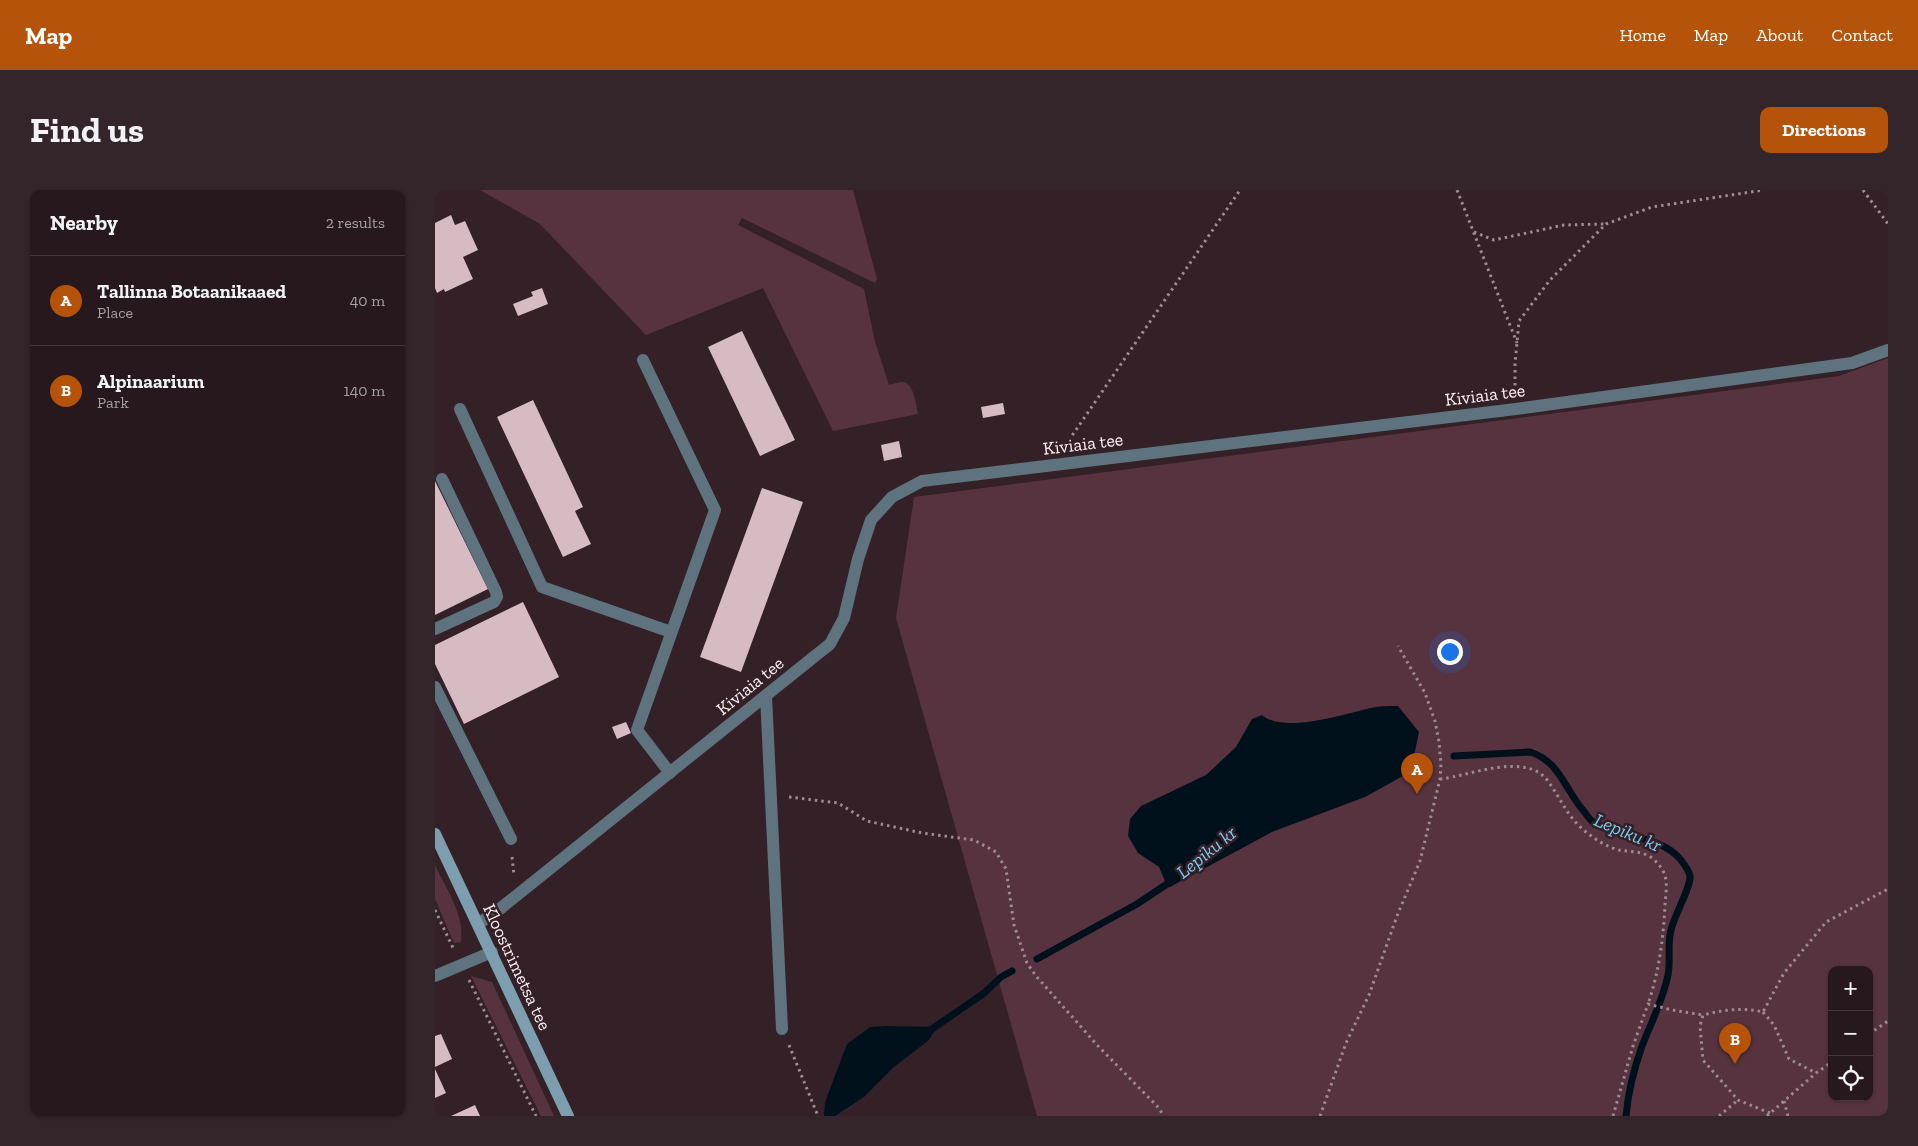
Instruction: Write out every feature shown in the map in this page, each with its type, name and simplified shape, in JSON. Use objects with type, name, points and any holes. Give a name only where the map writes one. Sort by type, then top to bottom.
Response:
[{"type":"main road","name":"Kloostrimetsa tee","points":[[435,834],[568,1116]]},
{"type":"street","name":"Kiviaia tee","points":[[478,924],[830,644],[844,618],[858,559],[871,520],[893,497],[922,481],[1516,409],[1852,363],[1888,350]]},
{"type":"street","points":[[643,360],[715,510],[637,730],[670,773]]},
{"type":"street","points":[[460,409],[542,587],[671,632]]},
{"type":"street","points":[[435,628],[494,602],[497,597],[442,479]]},
{"type":"street","points":[[435,687],[511,838]]},
{"type":"street","points":[[766,696],[782,1029]]},
{"type":"street","points":[[435,976],[492,952]]},
{"type":"path","points":[[1052,465],[1240,190]]},
{"type":"path","points":[[1457,190],[1517,344]]},
{"type":"path","points":[[1473,232],[1494,240],[1564,226],[1606,224],[1652,207],[1764,190]]},
{"type":"path","points":[[1863,190],[1888,224]]},
{"type":"path","points":[[1516,409],[1515,364],[1519,321],[1550,280],[1606,224]]},
{"type":"path","points":[[1321,1116],[1346,1043],[1369,995],[1397,916],[1420,861],[1440,779],[1441,764],[1435,721],[1425,693],[1398,646]]},
{"type":"path","points":[[1440,779],[1507,766],[1532,768],[1541,773],[1548,781],[1576,824],[1588,834],[1600,842],[1619,850],[1641,853],[1651,857],[1662,868],[1666,878],[1663,939],[1657,978],[1633,1046],[1613,1116]]},
{"type":"path","points":[[771,795],[838,803],[867,821],[974,840],[996,852],[1006,869],[1014,924],[1027,963],[1036,976],[1098,1046],[1157,1106],[1164,1116]]},
{"type":"path","points":[[511,838],[515,896]]},
{"type":"path","points":[[1763,1012],[1784,973],[1826,922],[1888,889]]},
{"type":"path","points":[[435,910],[536,1116]]},
{"type":"path","points":[[1648,1004],[1703,1016],[1719,1011],[1748,1008],[1763,1012],[1774,1025],[1789,1060],[1816,1073]]},
{"type":"path","points":[[1703,1016],[1700,1026],[1703,1060],[1738,1100],[1768,1114],[1828,1065]]},
{"type":"path","points":[[1873,1031],[1888,1021]]},
{"type":"path","points":[[782,1029],[818,1116]]},
{"type":"path","points":[[1719,1116],[1738,1100]]},
{"type":"path","points":[[1784,1101],[1789,1116]]},
{"type":"shaded area","points":[[480,190],[853,190],[877,279],[875,283],[742,218],[738,225],[864,289],[875,342],[889,385],[902,382],[909,386],[914,395],[918,414],[833,431],[763,288],[646,335],[540,224]]},
{"type":"shaded area","points":[[1888,358],[1888,1116],[1037,1116],[896,618],[914,497],[1839,376]]},
{"type":"shaded area","points":[[435,865],[457,912],[460,922],[461,942],[454,943],[435,899]]},
{"type":"shaded area","points":[[471,976],[492,982],[554,1116],[541,1116]]},
{"type":"water","points":[[1398,706],[1419,732],[1412,766],[1404,775],[1365,797],[1272,832],[1170,887],[1167,886],[1159,867],[1138,853],[1128,836],[1130,819],[1141,806],[1206,775],[1236,747],[1252,719],[1262,715],[1285,723],[1299,723],[1331,718],[1374,707]]},
{"type":"water","points":[[870,1027],[937,1027],[929,1040],[894,1067],[864,1097],[835,1116],[824,1116],[825,1102],[847,1044]]},
{"type":"building","points":[[451,215],[455,225],[465,221],[478,250],[463,257],[473,279],[445,292],[444,289],[437,293],[435,288],[435,223]]},
{"type":"building","points":[[542,288],[548,304],[518,316],[513,304],[533,296],[531,292]]},
{"type":"building","points":[[742,331],[795,440],[760,456],[708,347]]},
{"type":"building","points":[[533,400],[583,507],[575,511],[591,544],[563,557],[497,417]]},
{"type":"building","points":[[1003,403],[1005,414],[983,418],[981,407]]},
{"type":"building","points":[[899,441],[902,457],[884,461],[881,445]]},
{"type":"building","points":[[435,481],[488,589],[435,615]]},
{"type":"building","points":[[762,488],[803,502],[741,672],[700,657]]},
{"type":"building","points":[[523,602],[559,677],[464,724],[435,664],[435,645]]},
{"type":"building","points":[[626,722],[631,733],[617,739],[612,727]]},
{"type":"building","points":[[441,1034],[452,1059],[435,1067],[435,1036]]},
{"type":"building","points":[[435,1069],[446,1093],[435,1098]]},
{"type":"building","points":[[475,1105],[480,1116],[451,1116]]},
{"type":"waterway","name":"Lepiku kr","points":[[1454,756],[1530,752],[1540,756],[1554,768],[1592,821],[1613,831],[1661,845],[1672,851],[1689,872],[1690,881],[1670,935],[1669,969],[1666,984],[1636,1063],[1626,1116]]},
{"type":"waterway","name":"Lepiku kr","points":[[1037,959],[1137,904],[1173,880]]},
{"type":"waterway","name":"Lepiku kr","points":[[929,1031],[983,994],[1001,977],[1012,971]]},
{"type":"place","name":"Tallinna Botaanikaaed","points":[[1417,794]]},
{"type":"place","name":"Alpinaarium","points":[[1735,1064]]}]
